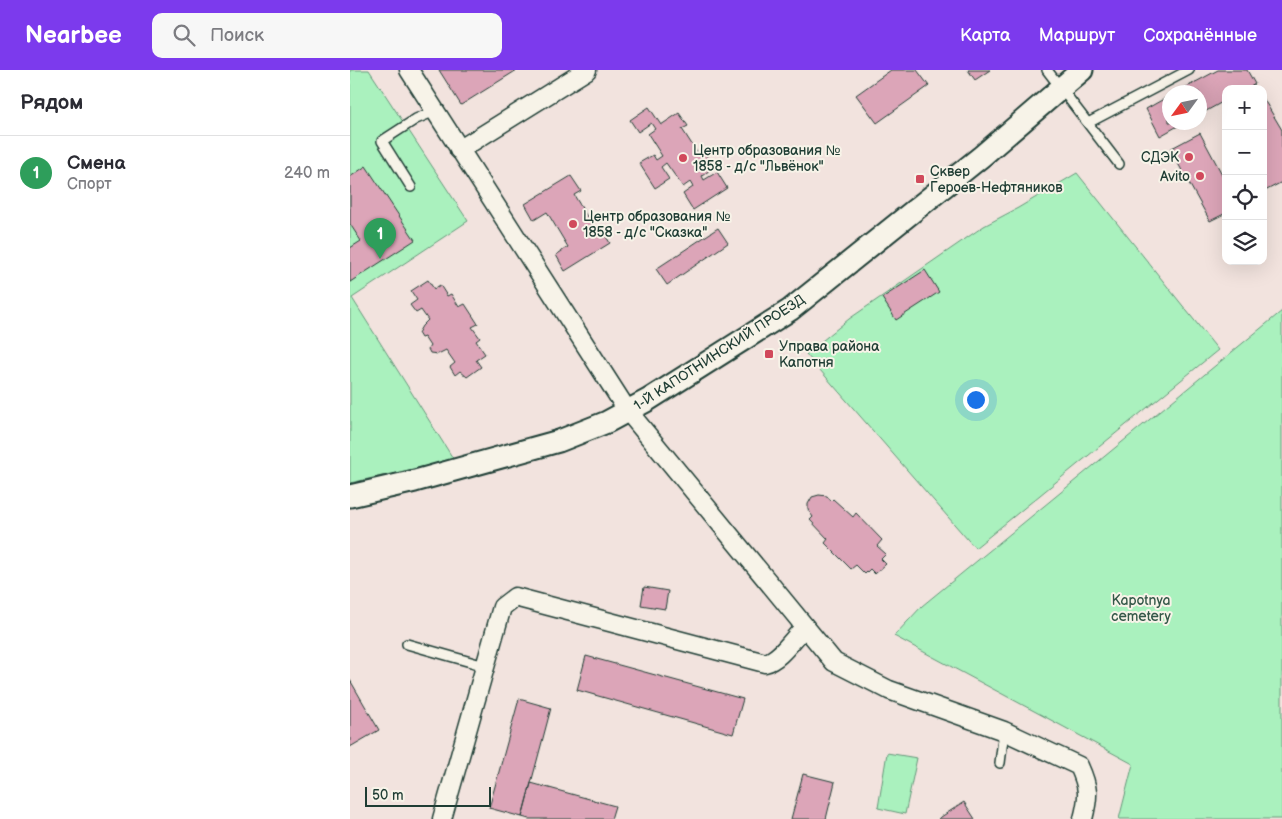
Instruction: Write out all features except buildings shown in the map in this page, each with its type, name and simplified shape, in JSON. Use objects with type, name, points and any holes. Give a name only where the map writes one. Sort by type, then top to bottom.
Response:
[{"type":"street","points":[[409,70],[627,410],[834,662],[889,690],[1004,731],[1079,766],[1087,784],[1087,804],[1083,819]]},
{"type":"street","points":[[459,150],[587,70]]},
{"type":"street","name":"1-Й КАПОТНИНСКИЙ ПРОЕЗД","points":[[350,496],[415,481],[538,448],[592,428],[648,400],[790,310],[982,156],[1082,70]]},
{"type":"street","points":[[442,819],[502,607],[515,597],[765,663],[772,662],[777,658],[805,627]]},
{"type":"lane","points":[[1047,70],[1119,164]]},
{"type":"lane","points":[[1088,123],[1189,70]]},
{"type":"lane","points":[[411,187],[382,141],[416,120],[435,111]]},
{"type":"lane","points":[[407,644],[485,666]]},
{"type":"lane","points":[[1000,763],[1004,731]]},
{"type":"green space","points":[[350,70],[369,70],[468,221],[352,298],[454,460],[350,483]]},
{"type":"green space","points":[[1077,173],[1218,350],[975,548],[806,354],[849,319],[984,226]]},
{"type":"green space","name":"Kapotnya cemetery","points":[[1282,311],[1282,819],[1119,819],[1133,764],[894,636],[922,606]]},
{"type":"green space","points":[[887,753],[917,758],[905,814],[878,808]]},
{"type":"place","name":"СДЭК","points":[[1189,157]]},
{"type":"place","name":"Центр образования № 1858 - д/с \"Львёнок\"","points":[[683,158]]},
{"type":"place","name":"Avito","points":[[1200,176]]},
{"type":"place","name":"Сквер Героев-Нефтяников","points":[[920,179]]},
{"type":"place","name":"Центр образования № 1858 - д/с \"Сказка\"","points":[[573,224]]},
{"type":"place","name":"Смена","points":[[380,259]]},
{"type":"place","name":"Управа района Капотня","points":[[769,354]]}]
